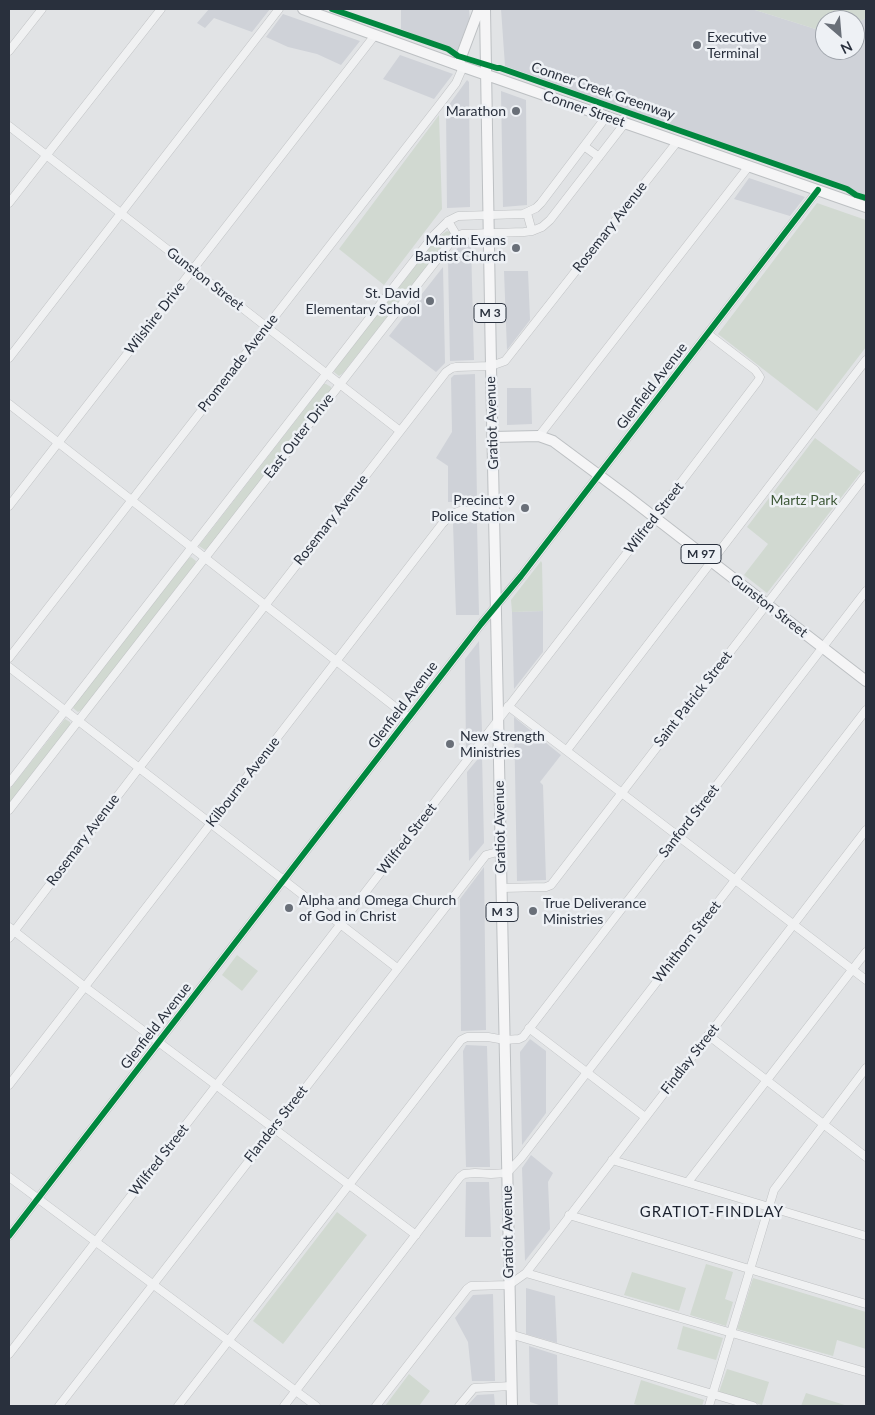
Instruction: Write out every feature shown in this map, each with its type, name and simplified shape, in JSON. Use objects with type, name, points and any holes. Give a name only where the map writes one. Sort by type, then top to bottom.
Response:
[{"type":"main road","name":"Conner Street","points":[[303,9],[460,66],[866,207]]},
{"type":"main road","points":[[460,66],[479,9]]},
{"type":"main road","name":"Gratiot Avenue","points":[[485,9],[512,1406]]},
{"type":"main road","name":"Gunston Street","points":[[493,437],[539,436],[553,441],[866,681]]},
{"type":"street","points":[[9,51],[42,9]]},
{"type":"street","points":[[9,203],[161,9]]},
{"type":"street","points":[[9,358],[279,9]]},
{"type":"street","name":"Wilshire Drive","points":[[9,506],[375,35]]},
{"type":"street","name":"Promenade Avenue","points":[[9,658],[456,83],[460,66]]},
{"type":"street","points":[[606,117],[536,208],[527,213],[458,216],[448,221],[457,236],[472,233],[524,232],[542,227],[550,220],[624,123]]},
{"type":"street","name":"Gunston Street","points":[[9,126],[400,431]]},
{"type":"street","name":"Rosemary Avenue","points":[[9,938],[11,929],[448,370],[456,367],[491,366],[505,361],[677,142]]},
{"type":"street","points":[[584,146],[599,157]]},
{"type":"street","points":[[539,436],[749,166]]},
{"type":"street","name":"Glenfield Avenue","points":[[9,1236],[409,718],[526,570],[818,190]]},
{"type":"street","points":[[527,213],[532,231]]},
{"type":"street","name":"East Outer Drive","points":[[9,783],[326,373],[434,235],[448,221]]},
{"type":"street","name":"East Outer Drive","points":[[9,810],[457,236]]},
{"type":"street","name":"Wilfred Street","points":[[9,1354],[760,378],[755,370],[708,334]]},
{"type":"street","points":[[567,750],[866,360]]},
{"type":"street","points":[[858,370],[866,376]]},
{"type":"street","points":[[9,404],[409,718]]},
{"type":"street","name":"Saint Patrick Street","points":[[502,888],[546,887],[550,885],[866,475]]},
{"type":"street","name":"Kilbourne Avenue","points":[[9,1085],[449,516],[460,511],[494,510]]},
{"type":"street","name":"Sanford Street","points":[[504,1040],[520,1039],[529,1028],[866,591]]},
{"type":"street","points":[[9,667],[397,968]]},
{"type":"street","points":[[508,706],[866,980]]},
{"type":"street","name":"Whithorn Street","points":[[507,1173],[521,1158],[866,710]]},
{"type":"street","name":"Findlay Street","points":[[509,1285],[526,1272],[866,830]]},
{"type":"street","name":"Flanders Street","points":[[59,1406],[486,855],[501,851]]},
{"type":"street","points":[[11,929],[159,1043],[416,1235]]},
{"type":"street","points":[[688,1182],[866,952]]},
{"type":"street","points":[[529,1028],[645,1117]]},
{"type":"street","points":[[708,1035],[866,1157]]},
{"type":"street","points":[[178,1406],[461,1040],[467,1037],[488,1037],[504,1040]]},
{"type":"street","points":[[709,1406],[776,1186],[866,1068]]},
{"type":"street","points":[[612,1160],[866,1236]]},
{"type":"street","points":[[284,1406],[457,1180],[462,1175],[475,1173],[507,1173]]},
{"type":"street","points":[[9,1177],[316,1406]]},
{"type":"street","points":[[569,1215],[866,1304]]},
{"type":"street","points":[[526,1272],[866,1372]]},
{"type":"street","points":[[376,1406],[467,1289],[471,1286],[509,1285]]},
{"type":"street","points":[[510,1334],[753,1406]]},
{"type":"street","points":[[459,1406],[474,1388],[511,1386]]},
{"type":"shaded area","points":[[209,9],[270,9],[252,32],[214,18],[205,28],[197,23]]},
{"type":"shaded area","points":[[401,9],[469,9],[470,21],[458,52],[401,29]]},
{"type":"shaded area","points":[[501,9],[752,9],[815,29],[815,60],[865,60],[866,18],[866,196],[845,186],[505,66]]},
{"type":"shaded area","points":[[283,14],[360,41],[341,65],[317,54],[288,47],[266,37]]},
{"type":"shaded area","points":[[400,55],[453,74],[434,99],[383,79]]},
{"type":"shaded area","points":[[467,80],[469,82],[470,207],[447,208],[446,109]]},
{"type":"shaded area","points":[[501,91],[526,100],[527,205],[503,207]]},
{"type":"shaded area","points":[[749,178],[805,197],[790,216],[734,199]]},
{"type":"shaded area","points":[[461,244],[471,244],[474,360],[450,361],[448,260]]},
{"type":"shaded area","name":"St. David Elementary School","points":[[443,267],[445,363],[436,372],[389,336]]},
{"type":"shaded area","points":[[504,271],[528,271],[530,320],[507,350]]},
{"type":"shaded area","points":[[475,374],[477,502],[448,502],[448,466],[436,458],[452,432],[451,378],[454,375]]},
{"type":"shaded area","points":[[507,388],[531,388],[532,424],[507,425]]},
{"type":"shaded area","points":[[477,522],[479,615],[456,615],[453,523]]},
{"type":"shaded area","points":[[543,611],[543,652],[514,689],[512,612]]},
{"type":"shaded area","points":[[479,641],[482,731],[466,749],[465,659]]},
{"type":"shaded area","points":[[514,717],[561,755],[540,782],[543,785],[546,880],[517,881]]},
{"type":"shaded area","points":[[482,754],[484,843],[469,861],[467,772]]},
{"type":"shaded area","points":[[484,867],[486,1030],[461,1031],[460,899]]},
{"type":"shaded area","points":[[530,1039],[546,1051],[546,1113],[522,1145],[520,1052]]},
{"type":"shaded area","points":[[466,1045],[487,1046],[490,1167],[466,1167],[463,1051]]},
{"type":"shaded area","points":[[531,1155],[553,1173],[548,1182],[550,1229],[525,1261],[522,1168]]},
{"type":"shaded area","points":[[466,1182],[489,1182],[491,1237],[465,1237]]},
{"type":"shaded area","points":[[526,1288],[555,1296],[557,1343],[526,1334]]},
{"type":"shaded area","points":[[493,1294],[495,1381],[472,1381],[468,1342],[455,1318],[473,1295]]},
{"type":"shaded area","points":[[529,1346],[557,1355],[558,1406],[542,1406],[530,1402]]},
{"type":"shaded area","points":[[494,1394],[495,1406],[467,1406],[477,1395]]},
{"type":"green space","points":[[752,9],[866,9],[865,19],[865,10],[815,10],[815,29]]},
{"type":"green space","points":[[439,115],[442,209],[384,285],[339,249]]},
{"type":"green space","points":[[817,203],[866,220],[866,347],[817,411],[718,334]]},
{"type":"green space","points":[[447,231],[451,234],[447,241],[339,376],[334,372],[335,369],[438,237]]},
{"type":"green space","points":[[324,384],[331,387],[331,390],[209,547],[205,550],[199,546],[201,543]]},
{"type":"green space","name":"Martz Park","points":[[815,438],[861,472],[767,593],[744,575],[768,544],[747,527]]},
{"type":"green space","points":[[191,557],[196,561],[195,564],[83,709],[78,712],[73,708],[74,705]]},
{"type":"green space","points":[[541,561],[543,611],[512,612],[511,600]]},
{"type":"green space","points":[[65,719],[70,722],[70,725],[9,804],[9,790]]},
{"type":"green space","points":[[237,955],[258,971],[242,991],[222,975]]},
{"type":"green space","points":[[337,1212],[367,1235],[283,1344],[253,1321]]},
{"type":"green space","points":[[706,1264],[733,1272],[725,1299],[733,1302],[726,1326],[690,1315]]},
{"type":"green space","points":[[632,1272],[686,1288],[679,1311],[624,1295]]},
{"type":"green space","points":[[753,1278],[866,1312],[866,1349],[837,1340],[833,1356],[737,1329]]},
{"type":"green space","points":[[683,1326],[723,1338],[716,1360],[677,1349]]},
{"type":"green space","points":[[727,1369],[769,1382],[762,1405],[719,1392]]},
{"type":"green space","points":[[409,1374],[430,1391],[419,1406],[385,1406]]},
{"type":"green space","points":[[641,1380],[704,1400],[702,1406],[640,1406],[634,1404]]},
{"type":"green space","points":[[806,1393],[848,1406],[801,1406]]},
{"type":"cycle path","name":"Conner Creek Greenway","points":[[332,9],[448,49],[458,56],[500,68],[847,189],[856,195],[866,198]]},
{"type":"cycle path","points":[[9,1236],[818,190]]},
{"type":"place","name":"Executive Terminal","points":[[697,45]]},
{"type":"place","name":"Marathon","points":[[516,111]]},
{"type":"place","name":"Martin Evans Baptist Church","points":[[516,248]]},
{"type":"place","name":"St. David Elementary School","points":[[430,301]]},
{"type":"place","name":"Precinct 9 Police Station","points":[[525,508]]},
{"type":"place","name":"New Strength Ministries","points":[[450,744]]},
{"type":"place","name":"Alpha and Omega Church of God in Christ","points":[[289,908]]},
{"type":"place","name":"True Deliverance Ministries","points":[[533,911]]},
{"type":"district","name":"GRATIOT-FINDLAY","points":[[712,1212]]}]
